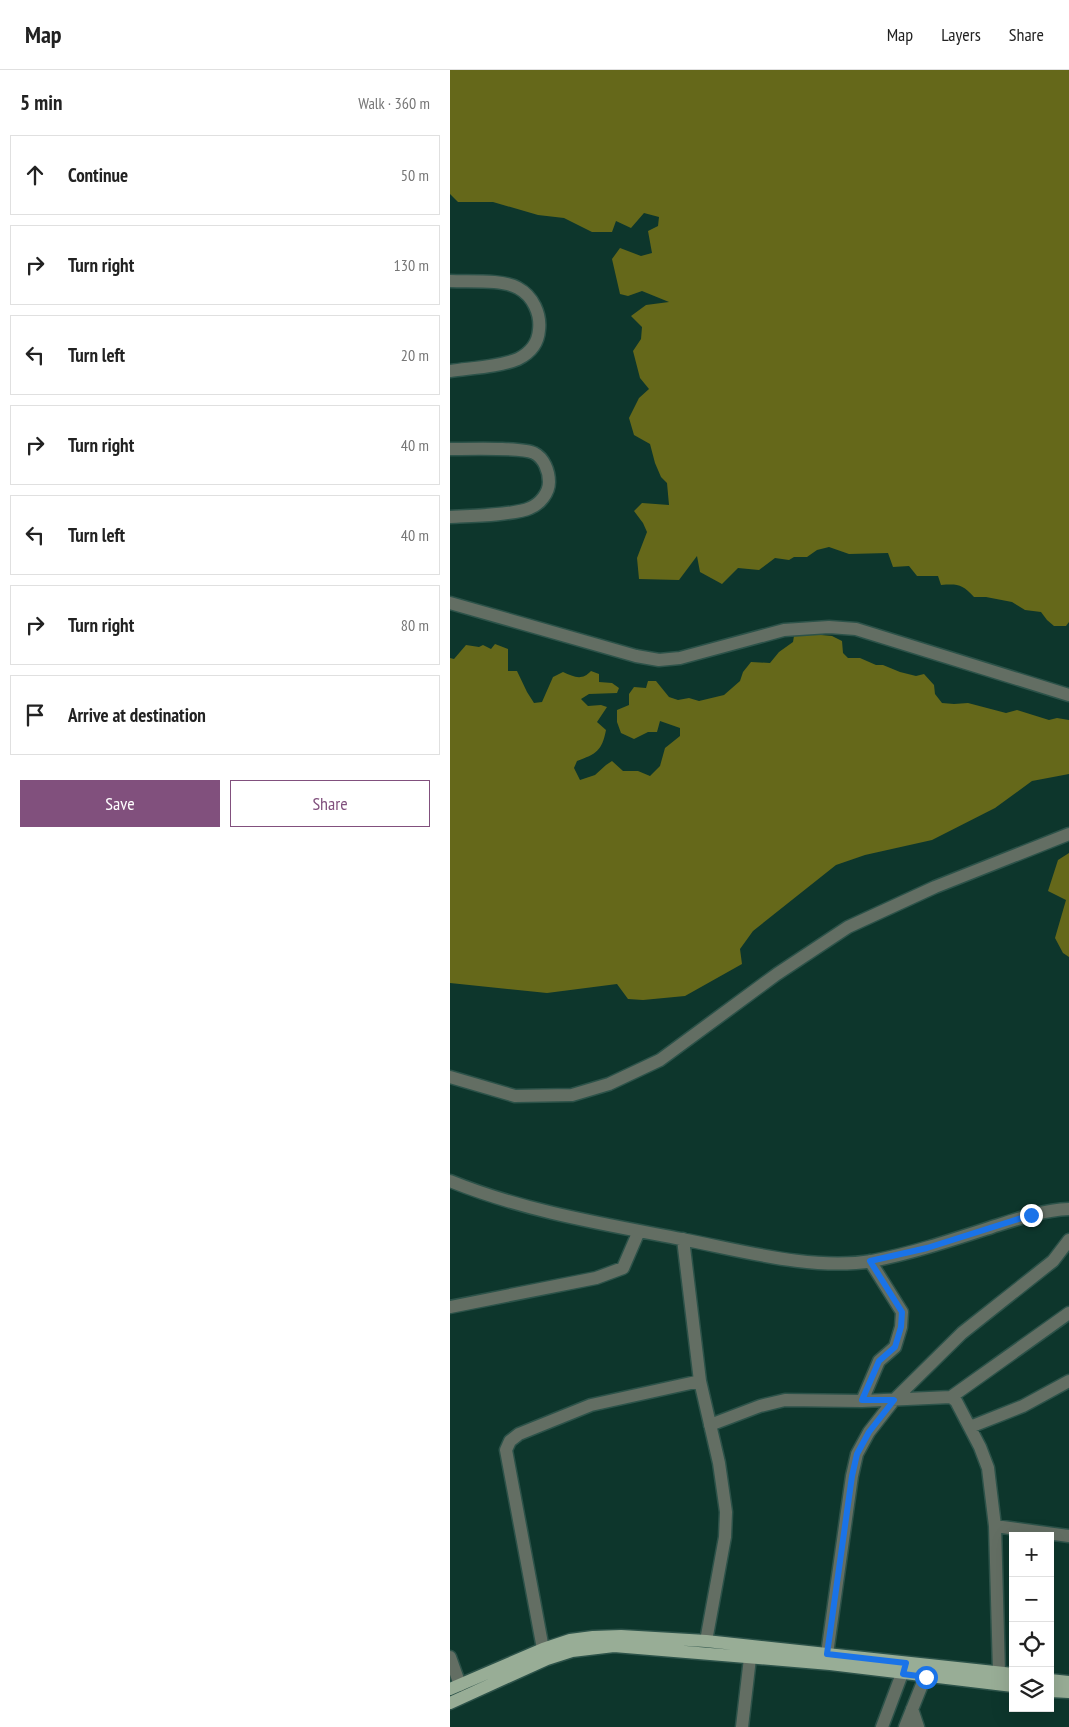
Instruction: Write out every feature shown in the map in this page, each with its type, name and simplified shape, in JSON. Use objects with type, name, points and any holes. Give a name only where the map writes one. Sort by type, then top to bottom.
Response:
[{"type":"main road","points":[[450,1703],[570,1640],[621,1636],[706,1641],[827,1654],[904,1668],[926,1677],[1009,1686]]},
{"type":"main road","points":[[455,1687],[545,1654],[614,1646],[830,1664],[904,1668],[934,1666],[1009,1673]]},
{"type":"main road","points":[[1054,1680],[1069,1682]]},
{"type":"main road","points":[[1054,1691],[1069,1692]]},
{"type":"street","points":[[450,281],[501,284],[518,288],[534,303],[540,319],[539,333],[534,348],[518,359],[450,371]]},
{"type":"street","points":[[450,448],[510,449],[534,452],[544,463],[549,474],[549,488],[542,500],[530,508],[514,512],[450,517]]},
{"type":"street","points":[[450,603],[636,656],[660,660],[694,656],[784,630],[807,627],[856,629],[1069,695]]},
{"type":"street","points":[[450,1077],[515,1096],[572,1095],[609,1084],[660,1060],[777,974],[848,928],[935,887],[1069,834]]},
{"type":"street","points":[[450,1181],[481,1194],[565,1216],[763,1256],[834,1264],[870,1261],[927,1248],[1031,1215],[1069,1209]]},
{"type":"street","points":[[450,1307],[596,1278],[622,1268],[639,1231]]},
{"type":"street","points":[[683,1239],[700,1382],[719,1463],[726,1512],[725,1529],[706,1641]]},
{"type":"street","points":[[827,1654],[852,1476],[857,1454],[876,1422],[894,1400],[962,1333],[1053,1260],[1069,1240]]},
{"type":"street","points":[[862,1400],[879,1361],[895,1347],[901,1327],[902,1312],[870,1261]]},
{"type":"street","points":[[710,1425],[760,1406],[785,1400],[894,1400],[951,1397],[1069,1313]]},
{"type":"street","points":[[970,1427],[1023,1406],[1069,1381]]},
{"type":"street","points":[[545,1654],[506,1450],[510,1441],[519,1434],[591,1405],[700,1382]]},
{"type":"street","points":[[951,1397],[956,1401],[970,1427],[988,1468],[995,1526],[999,1672]]},
{"type":"street","points":[[995,1526],[1069,1536]]},
{"type":"street","points":[[450,1657],[455,1687]]},
{"type":"street","points":[[742,1727],[750,1658]]},
{"type":"street","points":[[905,1727],[926,1677],[934,1666]]},
{"type":"street","points":[[882,1727],[904,1668]]},
{"type":"street","points":[[912,1709],[918,1727]]},
{"type":"shaded area","points":[[450,70],[1069,70],[1069,622],[1066,626],[1054,626],[1041,612],[1025,610],[1012,602],[986,597],[974,597],[959,586],[941,585],[938,576],[917,576],[909,566],[893,567],[888,553],[849,554],[829,547],[817,550],[807,557],[794,557],[789,560],[775,558],[759,570],[738,568],[722,584],[700,572],[697,556],[679,580],[639,579],[637,558],[647,532],[634,511],[642,503],[669,505],[667,483],[661,477],[650,444],[634,435],[629,418],[639,398],[649,389],[640,378],[633,351],[641,339],[642,327],[631,316],[646,305],[669,302],[642,291],[628,296],[620,294],[612,259],[620,248],[641,256],[652,253],[648,231],[658,226],[659,217],[644,213],[631,228],[616,221],[612,232],[592,232],[564,218],[538,215],[493,202],[458,202],[450,194]]},
{"type":"shaded area","points":[[799,633],[832,636],[842,641],[843,653],[848,658],[860,658],[876,665],[883,665],[916,676],[924,674],[934,685],[935,694],[942,703],[968,703],[1006,713],[1017,710],[1049,720],[1057,718],[1069,720],[1069,774],[1032,781],[995,808],[932,840],[865,855],[836,865],[753,931],[740,949],[742,964],[685,996],[643,1000],[628,999],[617,984],[547,993],[450,983],[450,658],[454,659],[466,645],[479,647],[483,645],[491,649],[495,644],[508,649],[508,671],[517,671],[534,703],[542,702],[553,677],[563,672],[578,677],[584,676],[591,671],[599,674],[599,682],[612,683],[619,688],[617,693],[589,694],[581,699],[588,706],[601,705],[607,707],[597,722],[606,730],[600,747],[593,754],[577,761],[574,768],[580,780],[595,775],[612,761],[623,771],[638,771],[650,776],[660,766],[665,748],[680,736],[680,728],[660,721],[657,732],[648,732],[634,739],[621,733],[617,722],[617,710],[629,705],[629,694],[634,687],[646,688],[648,681],[656,681],[669,697],[678,700],[689,698],[699,701],[724,695],[740,681],[743,672],[751,662],[770,663],[779,652],[793,642],[794,636]]},
{"type":"shaded area","points":[[1069,853],[1069,957],[1063,953],[1055,938],[1066,900],[1048,891],[1058,860]]},
{"type":"route","points":[[926,1677],[903,1674],[906,1663],[827,1654],[852,1476],[857,1454],[869,1432],[894,1400],[862,1400],[879,1361],[895,1347],[901,1327],[902,1312],[870,1261],[927,1248],[1031,1215]]}]
